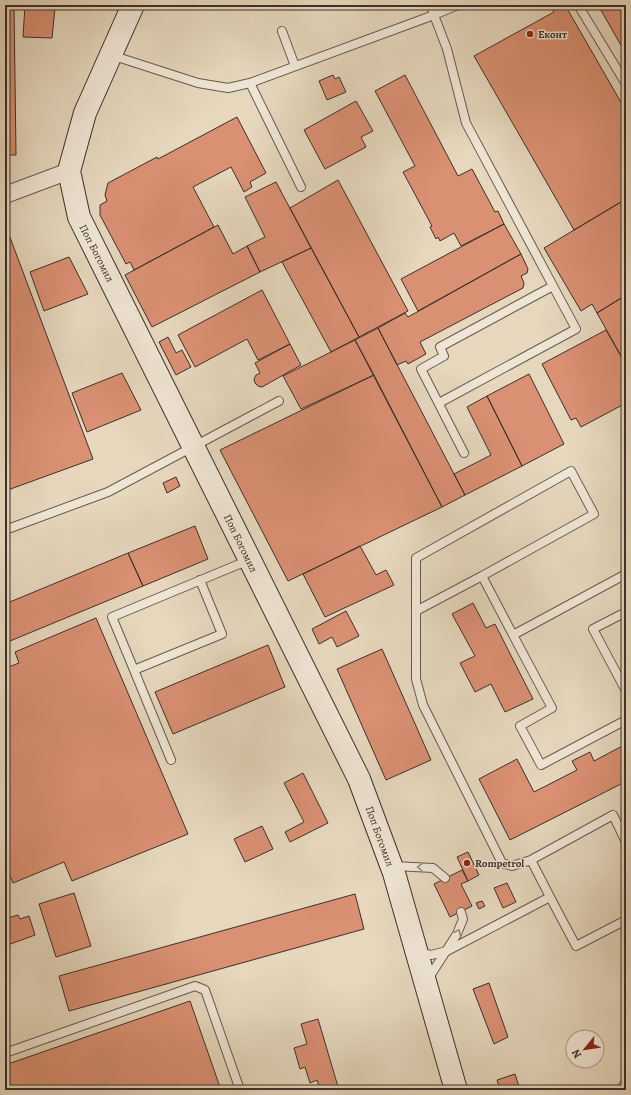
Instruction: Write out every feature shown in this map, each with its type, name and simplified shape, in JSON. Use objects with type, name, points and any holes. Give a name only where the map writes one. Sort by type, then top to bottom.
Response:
[{"type":"street","points":[[122,27],[126,5]]},
{"type":"street","name":"Поп Богомил","points":[[133,5],[85,113],[69,171],[79,218],[359,779],[391,866],[456,1090]]},
{"type":"street","points":[[5,195],[69,171]]},
{"type":"lane","points":[[431,5],[447,49],[466,123],[576,329],[439,403]]},
{"type":"lane","points":[[110,54],[198,83],[228,88],[250,83],[458,5]]},
{"type":"lane","points":[[578,5],[626,84]]},
{"type":"lane","points":[[282,31],[295,66]]},
{"type":"lane","points":[[250,83],[301,187]]},
{"type":"lane","points":[[464,453],[421,368],[444,356],[440,347],[553,286]]},
{"type":"lane","points":[[5,530],[108,492],[279,402]]},
{"type":"lane","points":[[416,611],[594,514],[571,471],[416,558],[416,611],[416,679],[423,705],[502,863],[512,866],[530,860],[613,815],[626,842]]},
{"type":"lane","points":[[171,760],[112,617],[250,560]]},
{"type":"lane","points":[[513,635],[626,574]]},
{"type":"lane","points":[[482,576],[552,708],[520,726],[542,765],[626,720]]},
{"type":"lane","points":[[134,670],[222,634],[200,580]]},
{"type":"lane","points":[[626,612],[593,629],[626,691]]},
{"type":"lane","points":[[530,860],[576,946],[626,920]]},
{"type":"lane","points":[[391,866],[434,868],[445,878]]},
{"type":"lane","points":[[416,951],[431,955],[447,951],[550,897]]},
{"type":"lane","points":[[426,983],[457,934],[463,919],[461,912]]},
{"type":"lane","points":[[5,1053],[195,986],[205,990],[240,1090]]},
{"type":"lane","points":[[620,1090],[626,1082]]},
{"type":"building","points":[[5,5],[14,5],[16,155],[5,155]]},
{"type":"building","points":[[25,5],[55,7],[52,38],[23,37]]},
{"type":"building","points":[[550,5],[565,5],[626,111],[626,199],[574,230],[474,56],[554,12]]},
{"type":"building","points":[[598,5],[626,5],[626,54]]},
{"type":"building","points":[[333,75],[335,79],[339,77],[346,92],[327,100],[319,81]]},
{"type":"building","points":[[405,75],[458,176],[472,169],[495,212],[498,211],[504,224],[461,246],[454,233],[440,241],[438,237],[436,239],[430,227],[432,226],[403,172],[415,166],[375,91]]},
{"type":"building","points":[[356,101],[373,131],[361,137],[366,147],[325,169],[304,130]]},
{"type":"building","points":[[237,117],[266,173],[250,182],[252,187],[244,192],[231,167],[193,187],[214,227],[134,270],[130,262],[126,264],[100,215],[100,205],[107,201],[105,195],[108,183],[157,157],[158,159]]},
{"type":"building","points":[[338,180],[408,311],[359,337],[290,208]]},
{"type":"building","points":[[276,182],[311,248],[260,272],[247,246],[265,237],[245,197]]},
{"type":"building","points":[[626,199],[626,295],[597,313],[592,304],[581,311],[544,248]]},
{"type":"building","points":[[5,224],[93,459],[5,491]]},
{"type":"building","points":[[504,224],[521,254],[418,311],[401,279]]},
{"type":"building","points":[[218,225],[233,254],[247,246],[260,272],[152,327],[125,275]]},
{"type":"building","points":[[311,248],[359,337],[331,352],[282,262]]},
{"type":"building","points":[[521,254],[528,269],[527,273],[521,276],[524,283],[523,288],[420,342],[426,354],[408,364],[406,361],[397,365],[378,328],[405,313],[408,317]]},
{"type":"building","points":[[69,257],[88,294],[44,311],[30,272]]},
{"type":"building","points":[[262,290],[290,344],[258,360],[247,339],[195,367],[178,335]]},
{"type":"building","points":[[626,295],[626,365],[597,313]]},
{"type":"building","points":[[378,328],[465,495],[442,507],[355,340]]},
{"type":"building","points":[[606,330],[626,365],[626,403],[581,427],[576,418],[571,420],[542,364]]},
{"type":"building","points":[[168,337],[176,353],[182,350],[191,367],[176,375],[159,342]]},
{"type":"building","points":[[355,340],[374,375],[301,409],[283,376]]},
{"type":"building","points":[[290,344],[301,365],[262,387],[258,386],[254,379],[256,375],[260,373],[255,363]]},
{"type":"building","points":[[122,373],[141,410],[87,432],[72,393]]},
{"type":"building","points":[[529,374],[564,444],[522,466],[487,396]]},
{"type":"building","points":[[374,375],[442,507],[288,581],[220,450]]},
{"type":"building","points":[[487,396],[522,466],[465,495],[454,474],[491,455],[467,407]]},
{"type":"building","points":[[176,477],[180,486],[167,493],[163,483]]},
{"type":"building","points":[[195,526],[208,559],[143,586],[128,553]]},
{"type":"building","points":[[360,546],[376,575],[386,570],[394,585],[325,617],[303,574]]},
{"type":"building","points":[[128,553],[143,586],[10,641],[5,628],[5,604]]},
{"type":"building","points":[[473,603],[486,628],[495,624],[533,699],[505,712],[491,684],[475,692],[460,663],[475,656],[452,614]]},
{"type":"building","points":[[346,611],[359,636],[337,647],[332,637],[319,644],[312,629]]},
{"type":"building","points":[[96,618],[188,834],[72,881],[64,862],[13,883],[5,864],[5,664],[6,668],[19,663],[15,652]]},
{"type":"building","points":[[268,645],[285,687],[173,734],[155,692]]},
{"type":"building","points":[[382,649],[431,760],[386,780],[337,669]]},
{"type":"building","points":[[626,744],[626,793],[621,784],[510,840],[479,779],[517,759],[534,792],[577,770],[572,761],[590,752],[594,761]]},
{"type":"building","points":[[303,773],[328,823],[290,842],[285,832],[304,822],[284,783]]},
{"type":"building","points":[[262,826],[273,849],[245,862],[234,839]]},
{"type":"building","name":"Rompetrol","points":[[468,852],[479,875],[468,881],[457,857]]},
{"type":"building","points":[[462,870],[468,881],[461,884],[472,906],[450,917],[434,884]]},
{"type":"building","points":[[507,883],[516,902],[503,908],[494,888]]},
{"type":"building","points":[[74,893],[91,946],[56,957],[39,904]]},
{"type":"building","points":[[355,894],[364,929],[69,1011],[59,976]]},
{"type":"building","points":[[482,901],[485,906],[479,909],[476,903]]},
{"type":"building","points":[[18,915],[20,919],[29,916],[35,935],[5,946],[5,919]]},
{"type":"building","points":[[489,983],[508,1037],[494,1044],[473,989]]},
{"type":"building","points":[[190,1001],[221,1090],[5,1090],[5,1065]]},
{"type":"building","points":[[318,1019],[339,1090],[320,1090],[317,1080],[310,1083],[305,1067],[300,1069],[294,1048],[307,1044],[301,1024]]},
{"type":"building","points":[[515,1074],[520,1090],[500,1090],[497,1080]]},
{"type":"place","name":"Еконт","points":[[530,34]]},
{"type":"place","name":"Rompetrol","points":[[467,863]]}]
